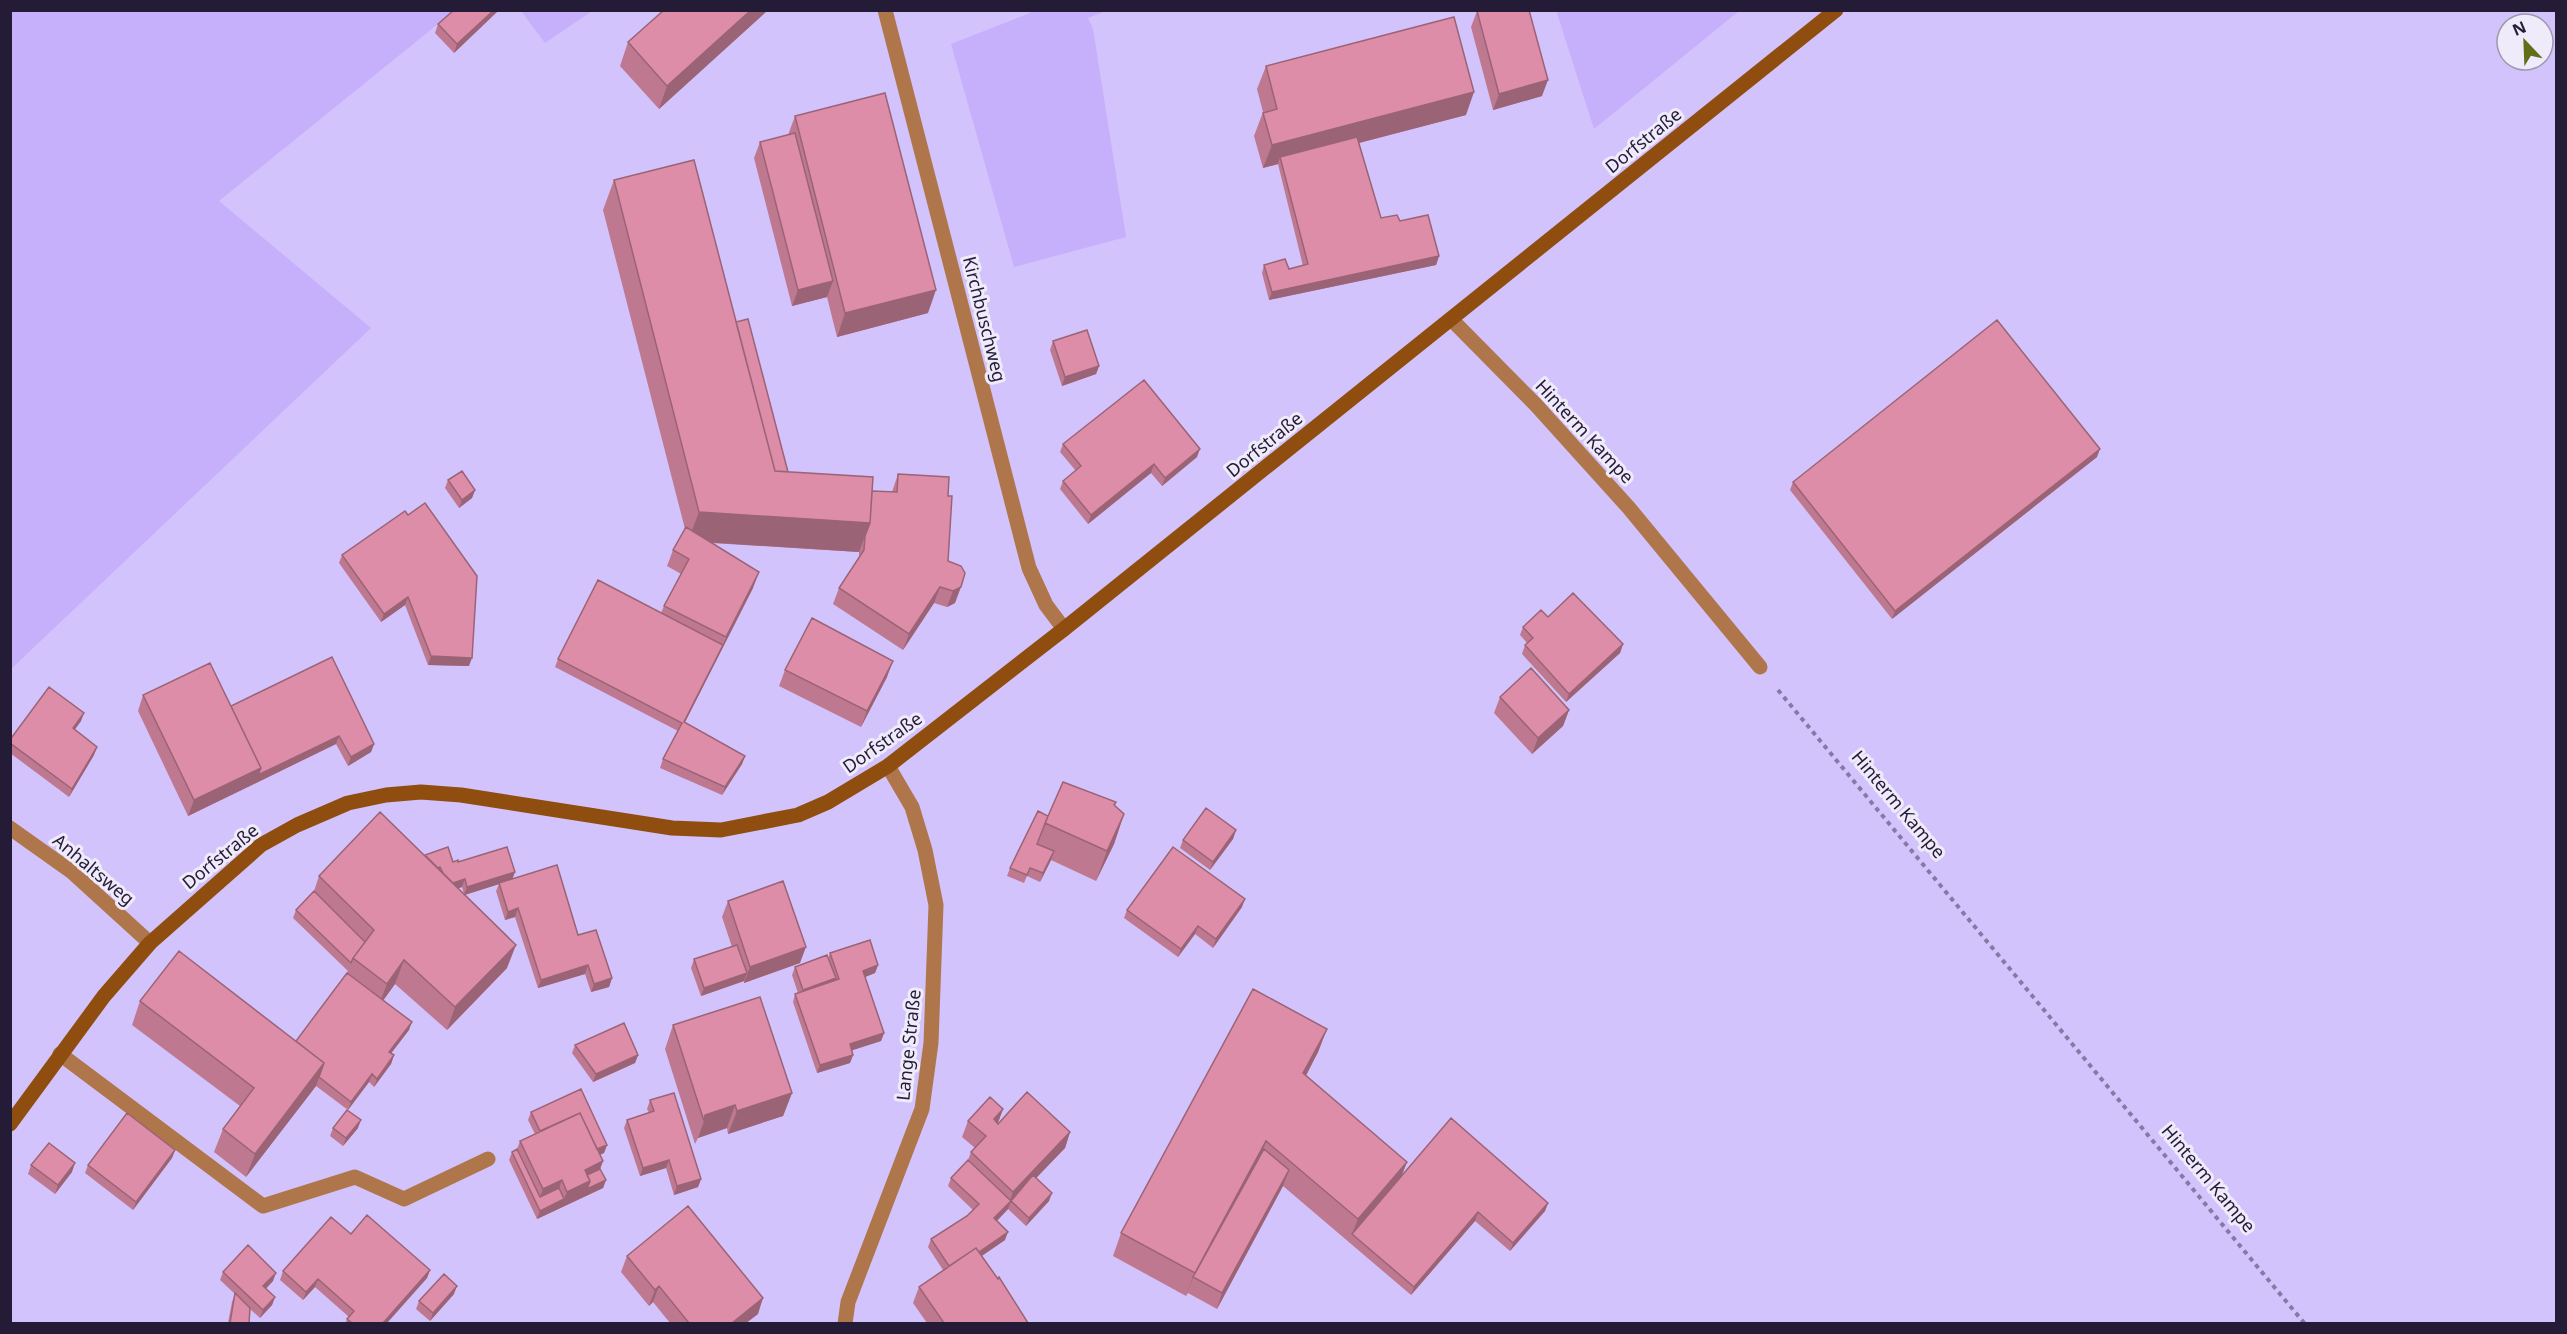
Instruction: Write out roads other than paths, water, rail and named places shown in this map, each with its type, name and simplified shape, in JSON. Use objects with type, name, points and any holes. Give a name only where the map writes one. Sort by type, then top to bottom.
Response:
[{"type":"main road","name":"Dorfstraße","points":[[10,1124],[104,996],[150,943],[261,845],[297,825],[348,803],[386,795],[421,792],[462,795],[672,828],[721,830],[798,815],[828,802],[888,766],[1064,629],[1836,10]]},
{"type":"street","name":"Kirchbuschweg","points":[[885,10],[1029,568],[1046,605],[1064,629]]},
{"type":"street","name":"Hinterm Kampe","points":[[1451,319],[1536,405],[1629,508],[1760,667]]},
{"type":"street","name":"Lange Straße","points":[[845,1323],[848,1302],[922,1109],[931,1043],[936,905],[925,850],[912,807],[888,766]]},
{"type":"street","name":"Anhaltsweg","points":[[10,828],[72,872],[150,943]]},
{"type":"street","points":[[60,1054],[263,1206],[356,1177],[404,1199],[488,1159]]}]
